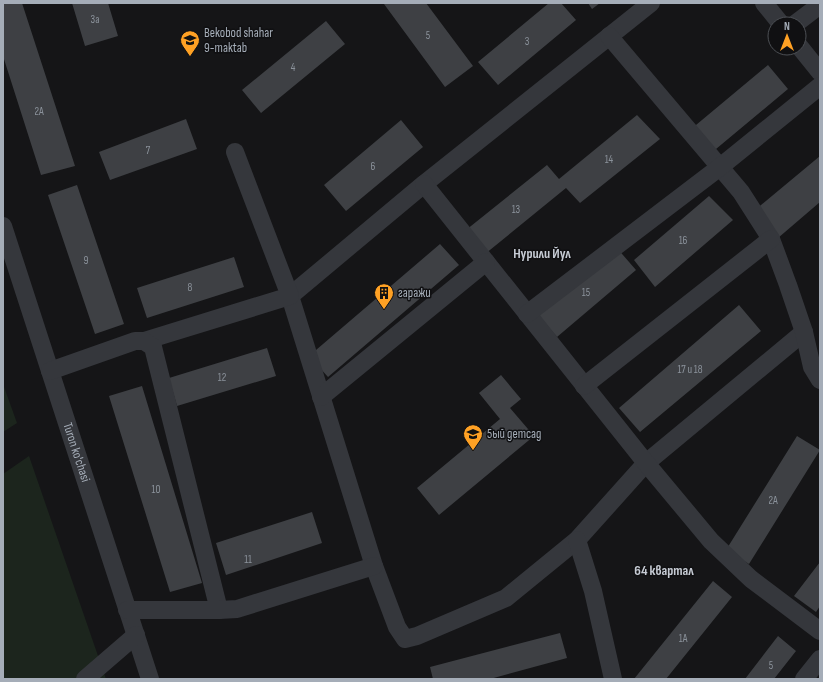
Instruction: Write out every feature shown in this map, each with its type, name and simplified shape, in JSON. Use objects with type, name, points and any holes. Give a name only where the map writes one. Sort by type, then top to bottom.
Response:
[{"type":"street","points":[[50,371],[135,342],[144,341],[290,296],[424,184],[651,3]]},
{"type":"street","points":[[764,3],[775,16]]},
{"type":"street","points":[[806,16],[820,5]]},
{"type":"street","points":[[609,36],[741,192],[770,239],[804,332],[812,367],[820,380]]},
{"type":"street","points":[[807,56],[820,72]]},
{"type":"street","points":[[527,314],[720,167],[820,86]]},
{"type":"street","points":[[235,152],[290,296],[374,566],[397,627],[405,639],[417,636],[506,598],[577,540],[646,464],[804,332]]},
{"type":"street","points":[[424,184],[646,464],[712,541],[751,579],[820,631]]},
{"type":"street","name":"Turon ko'chasi","points":[[3,226],[150,679]]},
{"type":"street","points":[[584,386],[770,239]]},
{"type":"street","points":[[321,397],[486,262]]},
{"type":"street","points":[[144,341],[153,347],[219,610]]},
{"type":"street","points":[[577,540],[593,591],[614,679]]},
{"type":"street","points":[[127,610],[237,609],[374,566]]},
{"type":"street","points":[[85,679],[136,635]]},
{"type":"street","points":[[804,679],[820,659]]},
{"type":"shaded area","points":[[3,384],[17,423],[3,432]]},
{"type":"shaded area","points":[[29,456],[106,679],[3,679],[3,474]]},
{"type":"building","points":[[3,3],[22,3],[75,166],[41,175],[3,56]]},
{"type":"building","points":[[72,3],[108,3],[118,36],[85,46]]},
{"type":"building","points":[[426,3],[473,66],[445,87],[384,4]]},
{"type":"building","points":[[549,3],[561,3],[576,20],[498,85],[478,62]]},
{"type":"building","points":[[588,3],[600,3],[592,9]]},
{"type":"building","points":[[326,21],[345,44],[261,113],[242,90]]},
{"type":"building","points":[[768,65],[788,89],[710,154],[690,130]]},
{"type":"building","points":[[637,115],[660,139],[580,203],[566,188],[485,254],[466,230],[547,165],[559,179]]},
{"type":"building","points":[[186,119],[197,149],[110,180],[99,152]]},
{"type":"building","points":[[401,120],[423,147],[346,211],[324,185]]},
{"type":"building","points":[[820,156],[820,202],[778,238],[755,210]]},
{"type":"building","points":[[77,185],[124,324],[95,334],[48,195]]},
{"type":"building","points":[[709,196],[733,220],[655,287],[634,260]]},
{"type":"building","name":"гаражи","points":[[440,244],[459,265],[328,377],[309,356]]},
{"type":"building","points":[[616,247],[636,270],[557,337],[537,314]]},
{"type":"building","points":[[234,257],[244,287],[147,318],[137,288]]},
{"type":"building","points":[[739,305],[761,331],[640,432],[619,408]]},
{"type":"building","points":[[267,348],[276,376],[177,406],[169,378]]},
{"type":"building","points":[[501,375],[521,399],[510,408],[534,436],[439,515],[417,488],[500,419],[479,393]]},
{"type":"building","points":[[142,386],[202,583],[170,592],[109,396]]},
{"type":"building","points":[[797,436],[820,450],[749,564],[726,550]]},
{"type":"building","points":[[312,512],[322,543],[226,575],[216,543]]},
{"type":"building","points":[[820,562],[820,606],[816,612],[794,596]]},
{"type":"building","points":[[713,581],[732,597],[666,679],[634,679]]},
{"type":"building","points":[[560,633],[567,658],[490,679],[433,679],[430,667]]},
{"type":"building","points":[[778,636],[796,651],[774,679],[745,679]]},
{"type":"place","name":"Bekobod shahar 9-maktab","points":[[190,57]]},
{"type":"place","name":"гаражи","points":[[384,310]]},
{"type":"place","name":"5ый детсад","points":[[473,451]]},
{"type":"district","name":"Нурили Йул","points":[[542,253]]},
{"type":"district","name":"64 квартал","points":[[664,570]]}]
